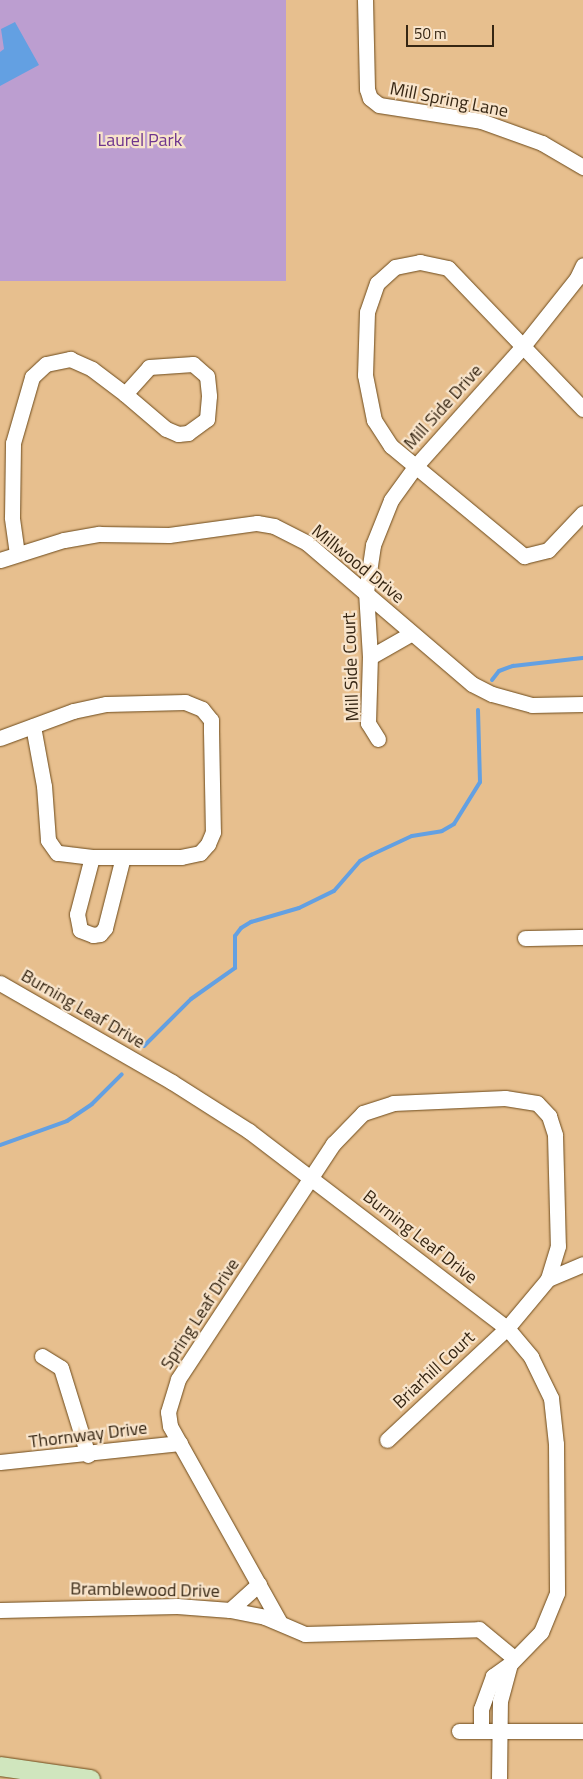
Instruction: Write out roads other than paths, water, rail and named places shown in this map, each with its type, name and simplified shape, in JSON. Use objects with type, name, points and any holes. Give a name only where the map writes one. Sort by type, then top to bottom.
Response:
[{"type":"main road","points":[[0,1766],[90,1779]]},
{"type":"street","name":"Mill Spring Lane","points":[[365,0],[367,89],[370,98],[379,105],[481,121],[542,143],[583,167]]},
{"type":"street","points":[[583,409],[448,268],[420,262],[395,267],[377,283],[367,312],[365,375],[374,420],[390,446],[414,468],[524,556],[548,550],[583,513]]},
{"type":"street","name":"Mill Side Drive","points":[[366,592],[374,545],[391,500],[414,468],[523,346],[577,278],[583,265]]},
{"type":"street","points":[[17,554],[12,517],[13,443],[32,376],[46,364],[70,359],[92,369],[166,429],[178,434],[188,433],[207,419],[207,376],[193,364],[149,367],[124,394]]},
{"type":"street","name":"Millwood Drive","points":[[0,560],[99,534],[169,535],[257,523],[274,526],[308,543],[472,684],[492,694],[532,705],[583,704]]},
{"type":"street","name":"Mill Side Court","points":[[366,592],[370,658],[368,723],[378,739]]},
{"type":"street","points":[[370,658],[412,633]]},
{"type":"street","points":[[0,738],[72,710],[106,704],[185,702],[202,709],[210,720],[213,832],[208,844],[200,853],[190,856],[92,857],[57,853],[48,840],[44,786],[33,726]]},
{"type":"street","points":[[92,857],[77,914],[80,930],[93,935],[100,934],[105,928],[123,857]]},
{"type":"street","points":[[525,938],[583,937]]},
{"type":"street","name":"Burning Leaf Drive","points":[[0,983],[172,1082],[312,1177],[507,1328],[531,1357],[551,1398],[556,1444],[557,1593],[540,1632],[512,1661],[499,1669],[488,1686],[481,1709],[481,1731]]},
{"type":"street","name":"Spring Leaf Drive","points":[[279,1621],[170,1426],[168,1412],[178,1378],[334,1144],[363,1113],[392,1103],[505,1098],[537,1103],[549,1116],[555,1136],[557,1249],[548,1279]]},
{"type":"street","points":[[557,1249],[583,1264]]},
{"type":"street","points":[[548,1279],[583,1264]]},
{"type":"street","name":"Briarhill Court","points":[[387,1440],[507,1328],[548,1279]]},
{"type":"street","points":[[42,1356],[61,1368],[88,1455]]},
{"type":"street","name":"Thornway Drive","points":[[0,1462],[88,1455],[180,1442]]},
{"type":"street","points":[[230,1610],[259,1584]]},
{"type":"street","name":"Bramblewood Drive","points":[[0,1610],[177,1606],[230,1610],[279,1621],[305,1634],[479,1629],[512,1661]]},
{"type":"street","name":"Burning Leaf Drive","points":[[499,1779],[498,1731],[500,1701],[512,1661]]},
{"type":"street","points":[[459,1731],[583,1731]]},
{"type":"water","points":[[15,22],[39,65],[0,86],[0,52],[4,49],[1,29]]},
{"type":"waterway","points":[[492,680],[499,671],[513,666],[583,658]]},
{"type":"waterway","points":[[144,1046],[191,999],[235,968],[235,936],[241,928],[251,922],[299,908],[334,891],[360,861],[371,855],[412,836],[442,831],[454,824],[480,782],[478,710]]},
{"type":"waterway","points":[[0,1145],[67,1121],[92,1104],[122,1074]]},
{"type":"park label","name":"Laurel Park","points":[[140,140]]}]
